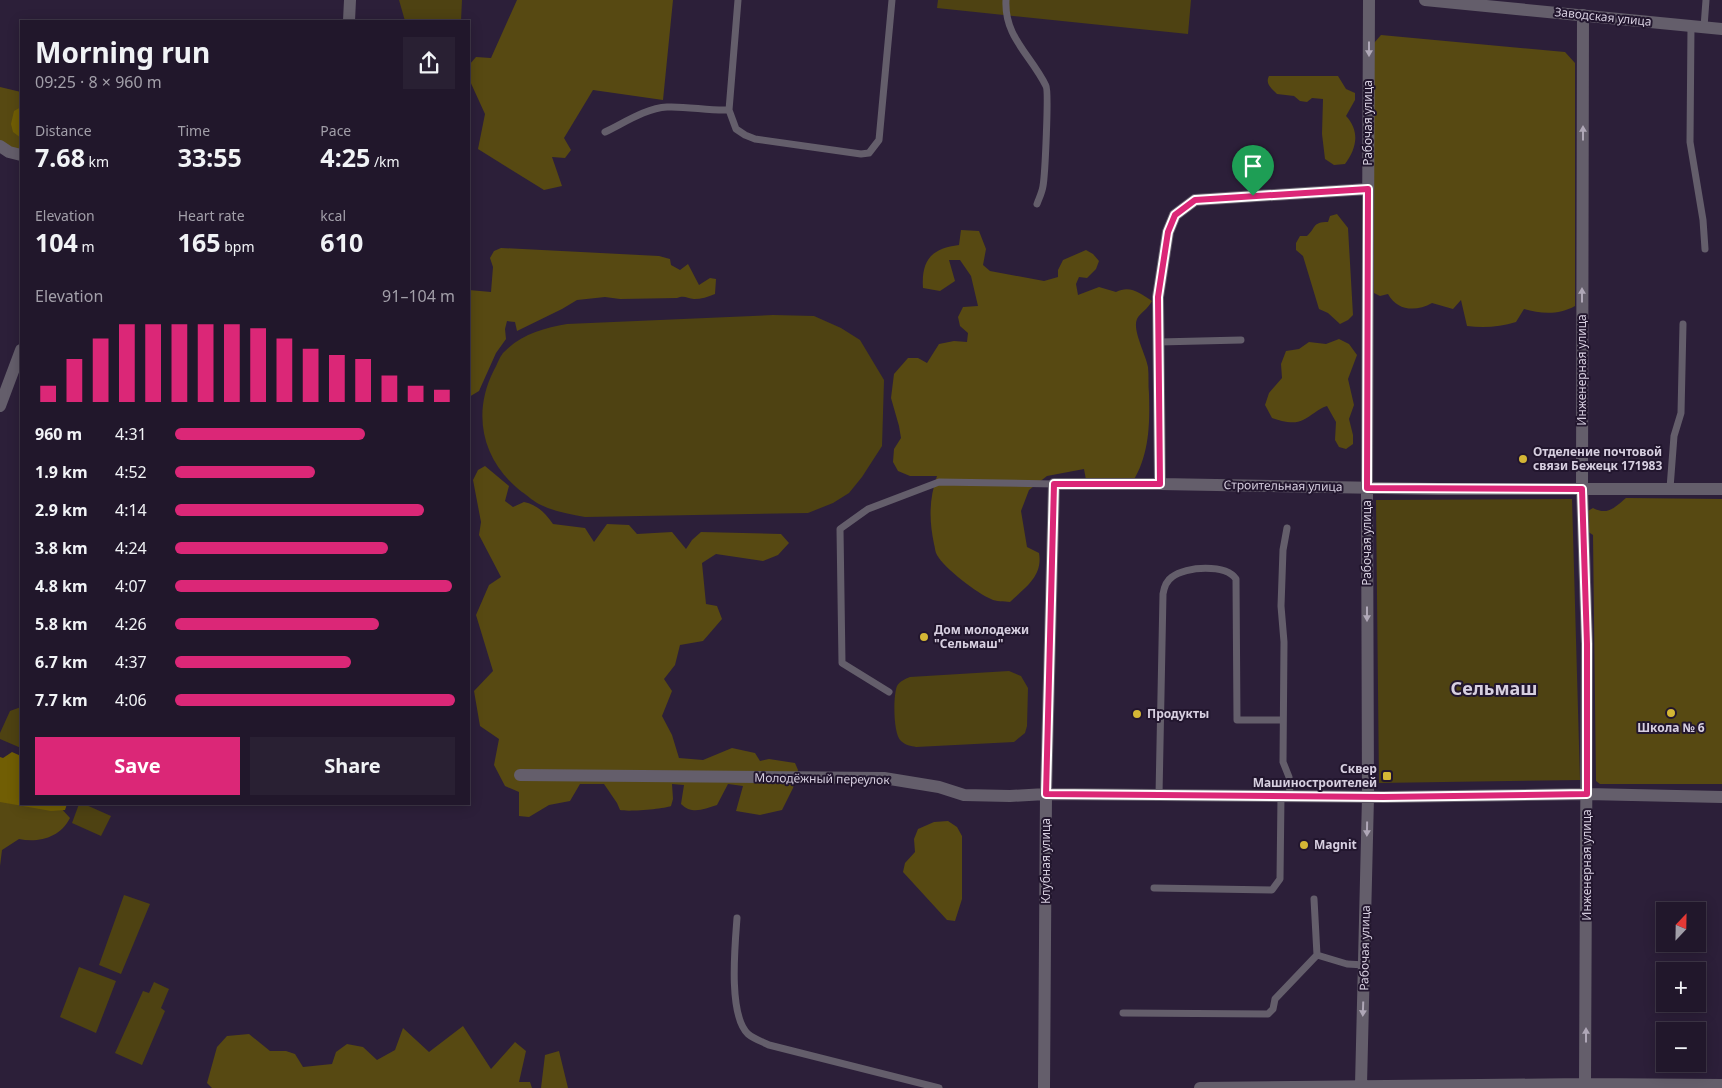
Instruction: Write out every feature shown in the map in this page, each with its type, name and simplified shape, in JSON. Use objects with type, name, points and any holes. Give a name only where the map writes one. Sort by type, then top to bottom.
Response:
[{"type":"street","points":[[349,20],[350,0]]},
{"type":"street","name":"Рабочая улица","points":[[1361,1086],[1368,797],[1369,0]]},
{"type":"street","name":"Заводская улица","points":[[1425,0],[1722,29]]},
{"type":"street","name":"Инженерная улица","points":[[1583,15],[1582,489],[1587,644],[1585,1084]]},
{"type":"street","points":[[0,146],[9,152],[20,155]]},
{"type":"street","points":[[1160,484],[1158,297],[1168,232],[1175,215],[1195,200],[1368,189]]},
{"type":"street","points":[[0,406],[20,353]]},
{"type":"street","name":"Строительная улица","points":[[1054,484],[1367,488],[1722,489]]},
{"type":"street","name":"Клубная улица","points":[[1044,1088],[1046,794],[1054,484]]},
{"type":"street","name":"Молодёжный переулок","points":[[520,775],[884,778],[939,787],[964,795],[1010,796],[1046,794],[1368,797],[1587,794],[1722,797]]},
{"type":"street","points":[[1200,1088],[1585,1084],[1722,1085]]},
{"type":"lane","points":[[738,0],[729,110],[736,129],[744,135],[755,139],[861,154],[869,153],[878,140],[892,0]]},
{"type":"lane","points":[[1006,0],[1006,13],[1013,35],[1048,88],[1043,184],[1037,204]]},
{"type":"lane","points":[[1705,249],[1703,220],[1690,142],[1697,26],[1706,0]]},
{"type":"lane","points":[[606,132],[652,110],[667,107],[729,110]]},
{"type":"lane","points":[[1670,488],[1674,436],[1681,413],[1683,324]]},
{"type":"lane","points":[[1159,342],[1240,340]]},
{"type":"lane","points":[[889,692],[842,663],[840,529],[868,509],[939,482],[1054,484]]},
{"type":"lane","points":[[1154,888],[1272,890],[1280,879],[1289,777],[1283,762],[1284,642],[1281,606],[1283,550],[1287,528]]},
{"type":"lane","points":[[1159,795],[1163,594],[1164,587],[1171,577],[1200,568],[1221,570],[1233,574],[1236,579],[1237,720],[1282,720]]},
{"type":"lane","points":[[1123,1013],[1268,1014],[1273,1009],[1275,999],[1316,955],[1314,899]]},
{"type":"lane","points":[[737,918],[735,957],[736,1006],[748,1034],[769,1045],[939,1088]]},
{"type":"lane","points":[[1316,955],[1347,964],[1365,965]]},
{"type":"shaded area","points":[[399,0],[462,0],[461,20],[405,20]]},
{"type":"shaded area","points":[[517,0],[673,0],[663,100],[593,90],[564,138],[571,150],[565,158],[552,157],[562,186],[544,190],[478,149],[485,114],[470,81],[470,64],[476,57],[491,58]]},
{"type":"shaded area","points":[[938,0],[1191,0],[1188,34],[937,8]]},
{"type":"shaded area","points":[[1381,35],[1565,52],[1575,63],[1575,306],[1563,311],[1550,313],[1524,309],[1516,322],[1498,326],[1473,327],[1467,326],[1461,300],[1453,309],[1432,303],[1413,309],[1396,304],[1388,294],[1380,296],[1374,293],[1374,43]]},
{"type":"shaded area","points":[[1269,76],[1338,76],[1346,89],[1355,93],[1355,100],[1346,116],[1353,128],[1355,140],[1352,152],[1345,164],[1334,165],[1325,159],[1322,134],[1323,99],[1312,98],[1307,102],[1300,101],[1294,96],[1277,94],[1268,84]]},
{"type":"shaded area","points":[[0,87],[20,92],[20,149],[9,155],[0,152]]},
{"type":"shaded area","points":[[20,108],[20,137],[13,132],[11,124],[14,111]]},
{"type":"shaded area","points":[[1337,214],[1348,228],[1353,315],[1340,324],[1328,313],[1319,309],[1303,256],[1296,250],[1296,243],[1300,236],[1307,236],[1317,224],[1328,222],[1330,216]]},
{"type":"shaded area","points":[[961,230],[979,231],[986,249],[983,265],[990,271],[1044,281],[1058,277],[1058,270],[1063,260],[1086,250],[1099,261],[1096,269],[1087,278],[1079,277],[1076,284],[1078,295],[1099,287],[1116,292],[1126,289],[1139,293],[1152,301],[1138,317],[1136,324],[1148,367],[1149,406],[1145,453],[1136,475],[1130,486],[1086,480],[1084,469],[1047,476],[1029,490],[1021,511],[1027,547],[1039,553],[1040,561],[1036,575],[1010,602],[995,601],[978,592],[941,560],[935,551],[931,518],[932,493],[937,476],[910,476],[898,471],[893,462],[894,449],[901,438],[891,398],[894,374],[908,358],[918,358],[927,363],[939,344],[954,341],[967,342],[968,333],[960,326],[958,317],[963,307],[978,306],[971,276],[960,260],[949,260],[955,281],[940,291],[923,288],[926,263],[930,257],[942,249],[959,245]]},
{"type":"shaded area","points":[[501,248],[659,256],[670,259],[671,265],[680,270],[688,264],[699,285],[710,278],[716,279],[715,294],[697,299],[684,297],[620,299],[605,297],[577,300],[517,331],[515,322],[507,321],[505,329],[506,339],[496,353],[479,391],[470,396],[470,290],[491,292],[493,267],[490,258],[494,251]]},
{"type":"shaded area","points":[[773,315],[814,316],[841,328],[860,340],[884,380],[882,446],[849,493],[833,503],[808,513],[585,517],[552,509],[533,501],[509,480],[498,467],[490,452],[482,420],[487,387],[500,357],[524,337],[541,330],[567,324]]},
{"type":"shaded area","points":[[1339,339],[1349,344],[1357,355],[1348,379],[1354,405],[1349,419],[1353,444],[1346,449],[1339,447],[1335,440],[1336,422],[1327,406],[1303,420],[1292,422],[1272,418],[1265,405],[1269,393],[1282,378],[1281,364],[1286,351],[1299,349],[1309,342],[1326,344]]},
{"type":"shaded area","points":[[485,466],[509,486],[505,501],[513,507],[524,502],[533,505],[544,513],[553,524],[585,528],[594,542],[607,524],[629,525],[637,534],[672,532],[686,549],[701,532],[781,534],[789,543],[778,555],[763,561],[716,554],[702,563],[706,604],[717,606],[722,619],[703,641],[680,645],[675,665],[664,679],[672,691],[662,716],[672,735],[679,758],[703,760],[732,748],[755,753],[760,761],[769,759],[795,763],[798,770],[793,788],[782,810],[760,815],[736,811],[743,786],[728,784],[717,805],[698,810],[689,809],[681,804],[684,785],[672,784],[673,799],[671,806],[646,810],[620,810],[604,784],[580,784],[570,801],[549,805],[529,817],[519,816],[519,792],[505,786],[494,765],[499,739],[480,726],[474,691],[493,671],[476,615],[489,585],[501,577],[479,535],[481,522],[473,480],[478,470]]},
{"type":"shaded area","points":[[1626,498],[1722,499],[1722,784],[1600,784],[1596,781],[1593,535],[1587,531],[1586,512],[1593,508],[1607,511]]},
{"type":"shaded area","points":[[1572,499],[1580,780],[1379,783],[1376,500]]},
{"type":"shaded area","points":[[1009,671],[1021,676],[1028,688],[1027,726],[1025,733],[1014,742],[916,747],[904,743],[898,737],[894,715],[895,698],[897,686],[903,680],[910,677]]},
{"type":"shaded area","points":[[20,707],[20,748],[0,739],[0,733],[10,711]]},
{"type":"shaded area","points":[[12,752],[20,756],[20,805],[67,805],[65,810],[51,811],[0,802],[0,757],[3,758]]},
{"type":"shaded area","points":[[0,788],[20,805],[59,806],[70,818],[66,825],[48,837],[34,840],[19,839],[2,850],[0,866]]},
{"type":"shaded area","points":[[79,805],[86,805],[111,816],[101,836],[72,823]]},
{"type":"shaded area","points":[[948,821],[957,827],[962,836],[962,899],[955,921],[947,920],[903,872],[905,863],[915,852],[914,839],[918,829],[934,822]]},
{"type":"shaded area","points":[[124,895],[150,904],[121,974],[99,965]]},
{"type":"shaded area","points":[[79,967],[116,981],[96,1033],[60,1017]]},
{"type":"shaded area","points":[[154,982],[169,989],[161,1008],[165,1011],[142,1065],[115,1053],[143,991],[149,993]]},
{"type":"shaded area","points":[[463,1026],[491,1069],[515,1042],[526,1051],[519,1082],[530,1082],[532,1088],[212,1088],[207,1083],[217,1047],[227,1036],[249,1034],[270,1051],[286,1051],[295,1054],[303,1067],[332,1064],[336,1052],[347,1044],[363,1047],[377,1060],[395,1050],[403,1028],[429,1052]]},
{"type":"shaded area","points":[[559,1051],[568,1088],[541,1088],[545,1055]]},
{"type":"place","name":"Отделение почтовой связи Бежецк 171983","points":[[1523,459]]},
{"type":"place","name":"Дом молодежи \"Сельмаш\"","points":[[924,637]]},
{"type":"place","name":"Школа № 6","points":[[1671,713]]},
{"type":"place","name":"Продукты","points":[[1137,714]]},
{"type":"place","name":"Сквер Машиностроителей","points":[[1387,776]]},
{"type":"place","name":"Magnit","points":[[1304,845]]},
{"type":"district","name":"Сельмаш","points":[[1494,689]]},
{"type":"route","points":[[1368,189],[1367,488],[1582,489],[1587,644],[1587,794],[1383,797],[1046,794],[1054,484],[1160,484],[1158,297],[1168,232],[1175,215],[1195,200],[1253,196],[1368,189]]}]
